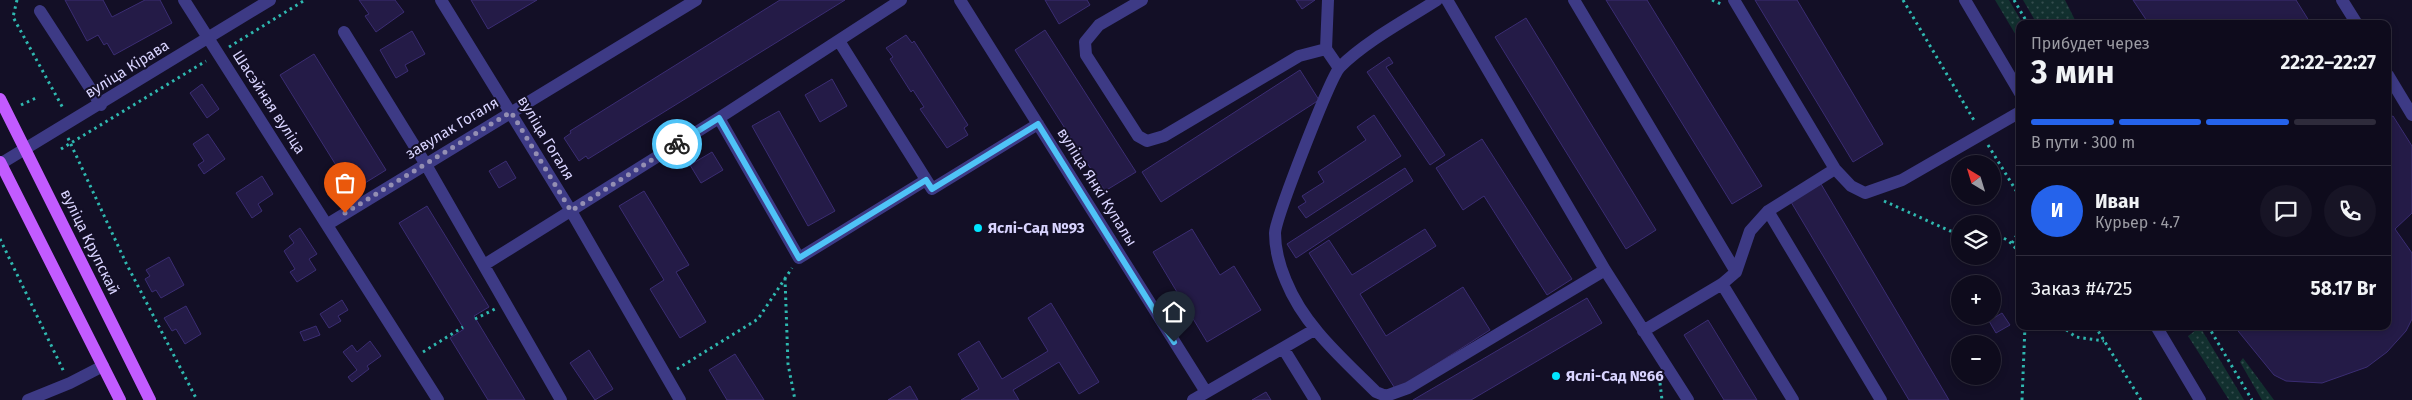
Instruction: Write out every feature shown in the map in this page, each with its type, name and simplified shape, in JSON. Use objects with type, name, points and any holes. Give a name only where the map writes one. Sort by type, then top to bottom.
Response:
[{"type":"main road","name":"вуліца Крупскай","points":[[0,99],[150,400]]},
{"type":"main road","points":[[0,163],[120,400]]},
{"type":"street","name":"Шасэйная вуліца","points":[[184,0],[438,400]]},
{"type":"street","name":"вуліца Кірава","points":[[0,163],[64,127],[270,0]]},
{"type":"street","name":"вуліца Гогаля","points":[[441,0],[571,211],[680,400]]},
{"type":"street","name":"завулак Гогаля","points":[[328,224],[511,112],[681,4],[696,0]]},
{"type":"street","points":[[484,265],[719,118],[901,0]]},
{"type":"street","name":"вуліца Янкі Купалы","points":[[960,0],[1206,392]]},
{"type":"street","points":[[1328,0],[1326,49],[1339,68]]},
{"type":"street","points":[[1437,0],[1370,44],[1339,68],[1294,174],[1275,232],[1280,263],[1287,283],[1314,330],[1376,392],[1386,396],[1408,388],[1605,270]]},
{"type":"street","points":[[1447,0],[1605,270],[1688,400]]},
{"type":"street","points":[[1574,0],[1736,272]]},
{"type":"street","points":[[1734,0],[1835,169],[1851,186],[1865,193],[1902,180],[2016,114]]},
{"type":"street","points":[[1964,0],[2016,87]]},
{"type":"street","points":[[2342,0],[2354,20]]},
{"type":"street","points":[[1134,2],[1099,25],[1084,42],[1086,55],[1138,136],[1148,141],[1164,136],[1299,56],[1326,49]]},
{"type":"street","points":[[40,11],[100,105]]},
{"type":"street","points":[[344,32],[425,163],[561,400]]},
{"type":"street","points":[[838,41],[932,189],[1038,124]]},
{"type":"street","points":[[2391,80],[2412,115]]},
{"type":"street","points":[[719,118],[799,258],[926,180]]},
{"type":"street","points":[[1643,331],[1722,284],[1736,272],[1750,231],[1768,211],[1835,169]]},
{"type":"street","points":[[1768,211],[1881,400]]},
{"type":"street","points":[[1722,284],[1793,400]]},
{"type":"street","points":[[1194,400],[1314,330]]},
{"type":"street","points":[[2158,330],[2200,400]]},
{"type":"street","points":[[1283,348],[1315,400]]},
{"type":"street","points":[[28,400],[70,383],[102,366]]},
{"type":"path","points":[[17,0],[13,17],[64,108],[64,127],[71,143],[126,263],[197,400]]},
{"type":"path","points":[[62,149],[305,0]]},
{"type":"path","points":[[1902,0],[2016,190]]},
{"type":"path","points":[[2014,0],[2026,20]]},
{"type":"path","points":[[21,105],[36,98]]},
{"type":"path","points":[[1865,193],[1951,232]]},
{"type":"path","points":[[2012,243],[2016,236]]},
{"type":"path","points":[[2001,238],[2012,243],[2016,249]]},
{"type":"path","points":[[0,240],[70,383]]},
{"type":"path","points":[[665,376],[758,319],[799,258]]},
{"type":"path","points":[[786,278],[788,364],[795,400]]},
{"type":"path","points":[[476,320],[506,303]]},
{"type":"path","points":[[412,359],[463,327]]},
{"type":"path","points":[[2022,400],[2025,330]]},
{"type":"path","points":[[2066,330],[2076,337],[2104,341]]},
{"type":"path","points":[[2097,330],[2141,400]]},
{"type":"path","points":[[2210,330],[2252,400]]},
{"type":"green space","points":[[1995,0],[2009,0],[2021,20],[2016,20],[2016,35]]},
{"type":"green space","points":[[2023,0],[2065,0],[2075,20],[2035,20]]},
{"type":"green space","points":[[2196,330],[2202,330],[2244,400],[2229,400],[2188,336]]},
{"type":"green space","points":[[2243,358],[2274,400],[2262,400],[2240,362]]},
{"type":"building","points":[[65,0],[103,0],[112,17],[145,0],[160,0],[172,23],[114,55],[107,43],[104,45],[98,35],[87,41]]},
{"type":"building","points":[[359,0],[395,0],[404,12],[376,32],[365,16],[369,14]]},
{"type":"building","points":[[471,0],[537,0],[488,29]]},
{"type":"building","points":[[780,0],[845,0],[588,159],[586,156],[579,161],[564,138],[571,133],[570,131]]},
{"type":"building","points":[[1045,0],[1087,0],[1090,5],[1059,24]]},
{"type":"building","points":[[1296,0],[1315,0],[1302,9]]},
{"type":"building","points":[[1606,0],[1647,0],[1762,186],[1732,204]]},
{"type":"building","points":[[1755,0],[1797,0],[1883,144],[1853,162]]},
{"type":"building","points":[[2133,0],[2296,0],[2308,20],[2146,20]]},
{"type":"building","points":[[1526,18],[1656,230],[1626,249],[1495,37]]},
{"type":"building","points":[[1045,30],[1136,172],[1105,191],[1015,50]]},
{"type":"building","points":[[412,31],[425,54],[405,65],[408,71],[396,78],[380,50]]},
{"type":"building","points":[[906,35],[912,43],[914,41],[968,125],[964,128],[968,135],[947,148],[920,109],[924,107],[913,90],[911,92],[890,59],[893,57],[886,48]]},
{"type":"building","points":[[314,54],[386,170],[352,191],[280,75]]},
{"type":"building","points":[[1389,57],[1393,63],[1386,67],[1445,155],[1430,165],[1367,72]]},
{"type":"building","points":[[1300,70],[1319,100],[1161,202],[1142,172]]},
{"type":"building","points":[[832,79],[847,106],[820,122],[805,95]]},
{"type":"building","points":[[202,84],[219,109],[207,118],[190,93]]},
{"type":"building","points":[[779,111],[835,211],[808,226],[752,126]]},
{"type":"building","points":[[1374,115],[1401,156],[1306,218],[1298,207],[1306,202],[1302,196],[1324,182],[1318,172],[1366,140],[1357,127]]},
{"type":"building","points":[[2393,116],[2412,146],[2412,213],[2395,229],[2412,253],[2412,319],[2406,331],[2387,352],[2367,367],[2322,383],[2286,381],[2274,375],[2237,330],[2391,330],[2391,117]]},
{"type":"building","points":[[208,134],[225,159],[204,174],[198,165],[204,161],[193,144]]},
{"type":"building","points":[[1482,139],[1572,279],[1547,295],[1484,196],[1463,210],[1436,168]]},
{"type":"building","points":[[712,152],[723,170],[701,183],[690,165]]},
{"type":"building","points":[[506,161],[516,178],[499,188],[489,171]]},
{"type":"building","points":[[1405,168],[1413,181],[1296,258],[1287,244]]},
{"type":"building","points":[[262,176],[273,194],[258,204],[262,211],[252,218],[236,193]]},
{"type":"building","points":[[1821,184],[1949,400],[1909,400],[1791,202]]},
{"type":"building","points":[[644,191],[689,265],[676,272],[706,322],[680,338],[650,289],[664,280],[619,206]]},
{"type":"building","points":[[427,206],[489,307],[474,316],[525,400],[488,400],[450,338],[464,329],[399,223]]},
{"type":"building","points":[[300,228],[317,254],[309,259],[316,270],[297,282],[290,272],[295,269],[284,251],[294,243],[289,236]]},
{"type":"building","points":[[1192,229],[1220,275],[1234,266],[1261,310],[1207,342],[1153,252]]},
{"type":"building","points":[[1425,229],[1436,246],[1360,294],[1386,336],[1463,287],[1490,330],[1396,390],[1309,253],[1329,240],[1352,275]]},
{"type":"building","points":[[169,257],[184,285],[161,298],[156,290],[152,292],[145,279],[150,276],[146,270]]},
{"type":"building","points":[[1587,298],[1602,323],[1471,400],[1413,400]]},
{"type":"building","points":[[342,300],[348,310],[338,316],[341,321],[329,328],[320,314]]},
{"type":"building","points":[[1051,303],[1099,382],[1079,394],[1059,362],[1013,390],[1019,400],[961,400],[979,389],[958,354],[979,341],[1002,379],[1048,351],[1028,318]]},
{"type":"building","points":[[186,306],[201,334],[185,344],[176,329],[172,331],[164,318]]},
{"type":"building","points":[[2001,314],[2010,325],[1996,333],[1991,325],[2001,325]]},
{"type":"building","points":[[1708,320],[1757,400],[1724,400],[1684,335]]},
{"type":"building","points":[[316,326],[320,335],[304,341],[300,332]]},
{"type":"building","points":[[370,341],[381,356],[367,366],[369,369],[352,382],[348,377],[357,370],[343,352],[352,345],[357,352]]},
{"type":"building","points":[[589,350],[613,389],[595,400],[570,363]]},
{"type":"building","points":[[735,354],[764,400],[727,400],[709,370]]},
{"type":"building","points":[[910,386],[918,400],[888,400]]},
{"type":"building","points":[[1266,392],[1271,400],[1252,400]]},
{"type":"way so far","points":[[345,213],[511,112],[571,211],[677,144]]},
{"type":"place","name":"Яслі-Сад №93","points":[[978,228]]},
{"type":"place","name":"Яслі-Сад №66","points":[[1556,376]]},
{"type":"route","points":[[677,144],[719,118],[799,258],[926,180],[932,189],[1038,124],[1174,342]]}]
